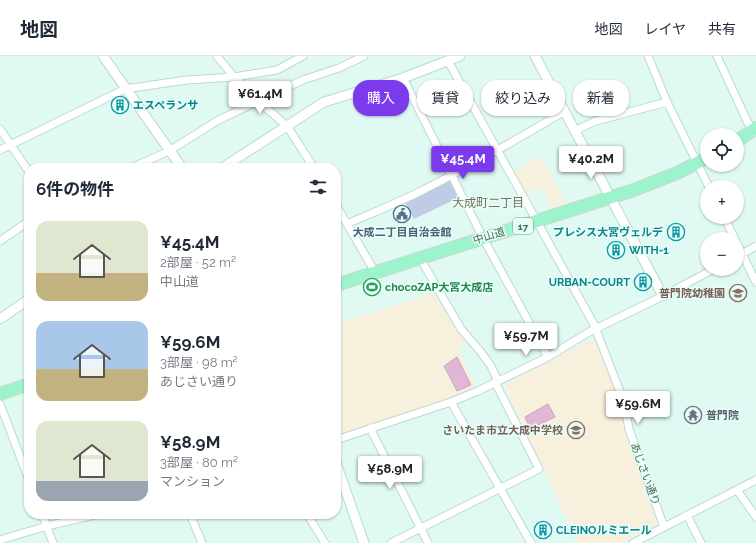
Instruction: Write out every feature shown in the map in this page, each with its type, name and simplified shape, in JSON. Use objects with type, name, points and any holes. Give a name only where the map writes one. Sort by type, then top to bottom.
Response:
[{"type":"highway","points":[[744,137],[755,131]]},
{"type":"highway","name":"中山道","points":[[341,283],[612,197],[658,181],[700,162]]},
{"type":"highway","points":[[0,394],[24,386]]},
{"type":"street","points":[[103,56],[178,163]]},
{"type":"street","points":[[218,56],[234,77],[258,101],[287,126],[311,163]]},
{"type":"street","points":[[0,150],[125,89],[187,80],[234,77],[277,70],[303,56]]},
{"type":"street","points":[[142,163],[169,151],[217,121],[258,101],[303,80],[339,68],[364,56]]},
{"type":"street","points":[[230,163],[324,102],[403,78],[460,56]]},
{"type":"street","points":[[535,56],[548,80]]},
{"type":"street","points":[[648,56],[667,102],[700,158]]},
{"type":"street","points":[[717,56],[748,123],[755,131]]},
{"type":"street","name":"あじさい通り","points":[[448,61],[596,330],[624,402],[629,429],[664,527]]},
{"type":"street","points":[[403,78],[483,238],[548,357]]},
{"type":"street","points":[[576,130],[596,121],[667,102]]},
{"type":"street","points":[[565,111],[612,197],[663,296]]},
{"type":"street","points":[[347,224],[452,175],[556,116]]},
{"type":"street","points":[[0,129],[24,165]]},
{"type":"street","points":[[341,214],[375,272]]},
{"type":"street","points":[[0,241],[24,224]]},
{"type":"street","points":[[744,252],[756,246]]},
{"type":"street","points":[[391,543],[538,469],[496,382],[491,366],[461,329],[420,258]]},
{"type":"street","points":[[744,263],[756,282]]},
{"type":"street","points":[[341,438],[451,402],[496,382],[548,357],[572,342],[701,276]]},
{"type":"street","points":[[0,319],[24,302]]},
{"type":"street","points":[[451,402],[531,543]]},
{"type":"street","points":[[0,404],[24,467]]},
{"type":"street","points":[[370,428],[428,543]]},
{"type":"street","points":[[341,477],[364,543]]},
{"type":"street","points":[[633,543],[644,541],[664,527],[756,480]]},
{"type":"street","points":[[737,490],[756,517]]},
{"type":"street","points":[[687,516],[701,543]]},
{"type":"street","points":[[44,519],[53,543]]},
{"type":"street","points":[[0,540],[77,519]]},
{"type":"street","points":[[192,519],[201,543]]},
{"type":"street","points":[[310,519],[325,543]]},
{"type":"shaded area","points":[[541,156],[566,203],[551,208],[540,187],[526,195],[512,172]]},
{"type":"shaded area","points":[[450,180],[458,198],[414,219],[405,202]]},
{"type":"shaded area","points":[[434,293],[466,342],[458,350],[478,389],[341,433],[341,322]]},
{"type":"shaded area","name":"さいたま市立大成中学校","points":[[594,338],[620,402],[636,458],[660,523],[621,543],[578,543],[504,385]]},
{"type":"shaded area","points":[[457,357],[471,385],[457,391],[444,366]]},
{"type":"shaded area","points":[[548,404],[555,417],[530,429],[525,417]]},
{"type":"place","name":"エスペランサ","points":[[120,105]]},
{"type":"place","name":"大成二丁目自治会館","points":[[402,214]]},
{"type":"place","name":"プレシス大宮ヴェルデ","points":[[676,232]]},
{"type":"place","name":"WITH-1","points":[[616,250]]},
{"type":"place","name":"URBAN-COURT","points":[[643,282]]},
{"type":"place","name":"chocoZAP大宮大成店","points":[[372,287]]},
{"type":"place","name":"普門院幼稚園","points":[[738,293]]},
{"type":"place","name":"普門院","points":[[693,415]]},
{"type":"place","name":"さいたま市立大成中学校","points":[[576,430]]},
{"type":"place","name":"CLEINOルミエール","points":[[543,530]]},
{"type":"district","name":"大成町二丁目","points":[[488,203]]}]
